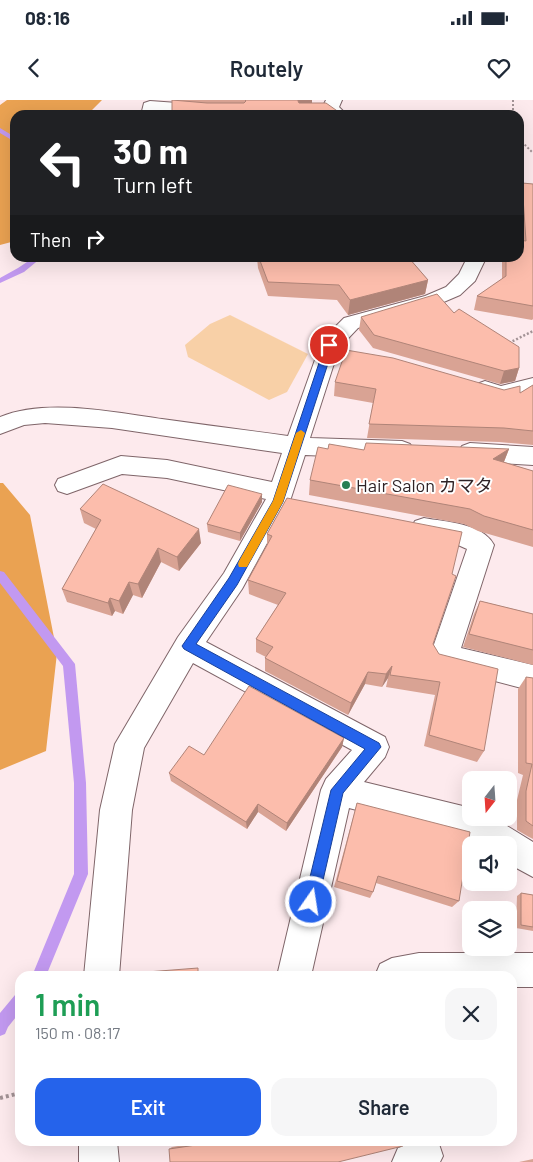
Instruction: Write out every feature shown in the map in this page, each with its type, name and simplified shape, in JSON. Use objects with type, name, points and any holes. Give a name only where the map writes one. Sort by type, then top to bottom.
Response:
[{"type":"street","points":[[150,110],[150,106],[205,110]]},
{"type":"street","points":[[101,971],[116,810],[130,744],[188,646],[287,500],[296,446],[351,323],[432,300],[453,291],[468,277],[474,262]]},
{"type":"street","points":[[462,382],[500,394],[533,386]]},
{"type":"street","points":[[0,426],[21,417],[45,415],[112,420],[296,446],[422,451]]},
{"type":"street","points":[[451,452],[533,456]]},
{"type":"street","points":[[67,485],[121,465],[167,469],[287,500]]},
{"type":"street","points":[[402,523],[464,536],[481,545],[444,656],[533,678]]},
{"type":"street","points":[[188,646],[374,747],[337,790],[295,971]]},
{"type":"street","points":[[337,790],[478,826],[494,836]]},
{"type":"street","points":[[517,851],[533,861]]},
{"type":"street","points":[[414,971],[533,970]]},
{"type":"street","points":[[98,1146],[98,1162]]},
{"type":"street","points":[[412,1162],[423,1156],[420,1146]]},
{"type":"path","points":[[524,144],[533,154]]},
{"type":"path","points":[[508,343],[533,331]]},
{"type":"path","points":[[0,1098],[15,1095]]},
{"type":"shaded area","points":[[7,100],[102,100],[92,110],[10,110],[10,242],[0,245],[0,105]]},
{"type":"shaded area","points":[[230,315],[308,354],[287,392],[269,400],[188,357],[185,345],[210,324]]},
{"type":"shaded area","points":[[0,483],[3,483],[30,515],[57,653],[46,751],[0,770]]},
{"type":"building","points":[[172,100],[207,103],[244,103],[245,100],[298,100],[299,103],[326,103],[336,110],[172,110]]},
{"type":"building","points":[[524,183],[533,184],[533,306],[477,296],[506,276],[506,262],[524,262],[524,241],[526,241]]},
{"type":"building","points":[[260,262],[412,262],[428,280],[350,300],[339,285],[268,282]]},
{"type":"building","points":[[437,294],[454,313],[459,309],[519,347],[519,368],[504,371],[374,335],[361,317]]},
{"type":"building","points":[[346,350],[393,358],[504,390],[520,386],[520,393],[533,385],[533,431],[504,428],[369,424],[376,389],[335,382]]},
{"type":"building","points":[[366,443],[509,449],[493,459],[533,471],[533,530],[484,516],[470,509],[310,480],[318,447],[328,449],[329,444],[364,450]]},
{"type":"building","points":[[103,484],[199,529],[177,557],[158,548],[138,584],[129,582],[119,601],[110,598],[108,603],[62,589],[101,520],[80,509]]},
{"type":"building","points":[[228,485],[262,494],[240,533],[207,524]]},
{"type":"building","points":[[287,498],[462,532],[452,574],[456,576],[433,644],[439,654],[498,669],[484,751],[429,735],[440,682],[390,675],[392,666],[386,674],[368,672],[351,703],[265,658],[273,647],[256,639],[286,593],[248,580],[272,536],[267,534]]},
{"type":"building","points":[[480,601],[533,614],[533,650],[469,634]]},
{"type":"building","points":[[526,677],[533,678],[533,826],[526,821],[526,791],[532,764],[526,763]]},
{"type":"building","points":[[249,686],[344,738],[287,823],[258,804],[246,822],[169,773],[189,746],[204,755]]},
{"type":"building","points":[[357,803],[470,832],[469,836],[462,836],[462,882],[459,901],[378,876],[373,892],[337,881]]},
{"type":"building","points":[[521,893],[533,895],[533,927],[521,925]]},
{"type":"building","points":[[198,968],[198,971],[160,971]]},
{"type":"building","points":[[189,1146],[403,1146],[338,1162],[170,1162],[169,1149]]},
{"type":"waterway","points":[[0,130],[10,137]]},
{"type":"waterway","points":[[0,281],[32,262]]},
{"type":"waterway","points":[[0,575],[69,664],[80,783],[81,874],[41,971]]},
{"type":"waterway","points":[[0,1029],[1,1024],[15,1006]]},
{"type":"slow traffic","points":[[243,564],[278,502],[301,433]]},
{"type":"place","name":"Hair Salon カマタ","points":[[346,485]]},
{"type":"route","points":[[311,902],[337,790],[374,747],[188,646],[233,581],[278,502],[329,345]]}]
